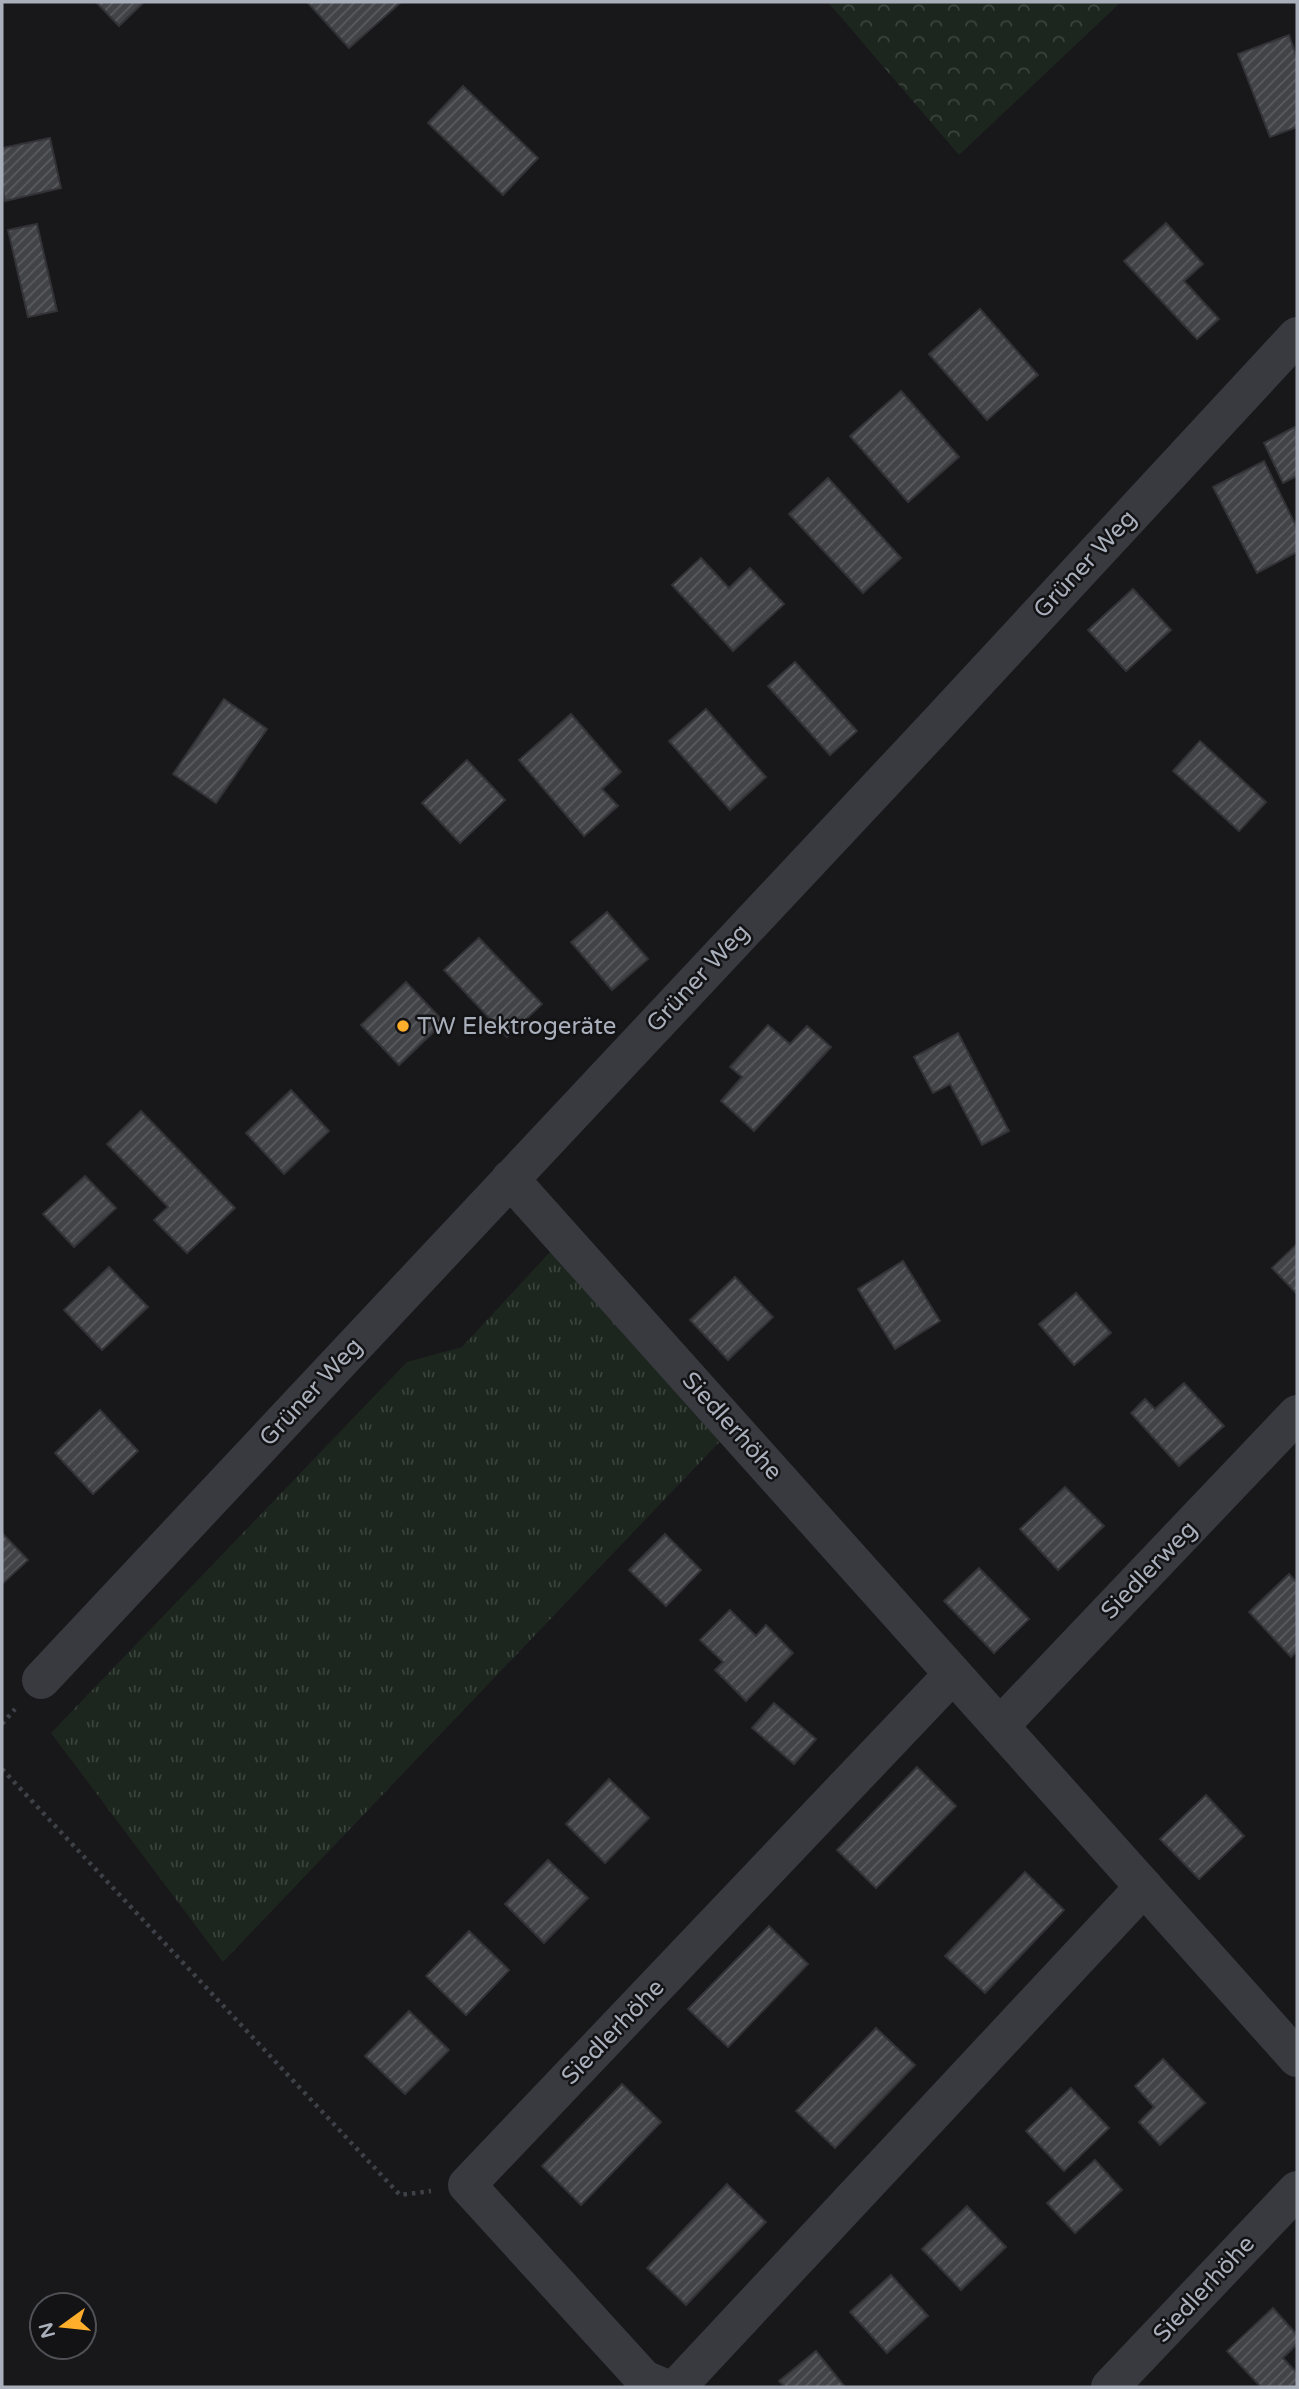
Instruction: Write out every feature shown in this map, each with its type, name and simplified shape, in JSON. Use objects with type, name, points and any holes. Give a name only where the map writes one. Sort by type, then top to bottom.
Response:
[{"type":"street","name":"Grüner Weg","points":[[41,1680],[1297,336]]},
{"type":"street","name":"Siedlerhöhe","points":[[510,1179],[1297,2057]]},
{"type":"street","name":"Siedlerweg","points":[[1000,1726],[1297,1414]]},
{"type":"street","name":"Siedlerhöhe","points":[[467,2185],[954,1674]]},
{"type":"street","points":[[677,2387],[1144,1886]]},
{"type":"street","points":[[467,2185],[644,2379],[663,2387]]},
{"type":"street","name":"Siedlerhöhe","points":[[1111,2387],[1297,2190]]},
{"type":"path","points":[[2,1769],[400,2195],[467,2185]]},
{"type":"green space","points":[[828,2],[1121,2],[959,155]]},
{"type":"green space","points":[[551,1251],[726,1435],[223,1962],[51,1733],[407,1362],[462,1347]]},
{"type":"building","points":[[96,2],[144,2],[119,26]]},
{"type":"building","points":[[307,2],[398,2],[400,3],[349,48]]},
{"type":"building","points":[[1289,35],[1297,58],[1297,127],[1270,137],[1238,54]]},
{"type":"building","points":[[463,86],[538,158],[503,195],[428,123]]},
{"type":"building","points":[[50,138],[61,188],[5,201],[2,186],[2,148]]},
{"type":"building","points":[[1166,223],[1203,264],[1184,281],[1219,319],[1197,339],[1124,261]]},
{"type":"building","points":[[37,224],[57,311],[28,317],[8,230]]},
{"type":"building","points":[[980,309],[1038,375],[987,420],[929,354]]},
{"type":"building","points":[[901,391],[959,457],[908,502],[850,436]]},
{"type":"building","points":[[1295,427],[1297,476],[1283,483],[1264,443]]},
{"type":"building","points":[[1264,461],[1297,528],[1297,552],[1257,573],[1213,487]]},
{"type":"building","points":[[828,478],[901,558],[863,593],[789,514]]},
{"type":"building","points":[[701,558],[729,588],[750,568],[784,604],[733,651],[672,585]]},
{"type":"building","points":[[1133,589],[1171,630],[1126,671],[1088,630]]},
{"type":"building","points":[[795,662],[857,731],[830,755],[768,686]]},
{"type":"building","points":[[224,699],[267,729],[216,803],[173,774]]},
{"type":"building","points":[[706,709],[766,777],[730,810],[669,741]]},
{"type":"building","points":[[571,714],[621,772],[602,789],[618,806],[584,836],[519,760]]},
{"type":"building","points":[[1200,741],[1266,802],[1239,831],[1173,771]]},
{"type":"building","points":[[467,760],[505,800],[460,843],[422,803]]},
{"type":"building","points":[[607,912],[648,959],[612,990],[571,942]]},
{"type":"building","points":[[479,938],[542,1004],[507,1037],[444,970]]},
{"type":"building","points":[[406,982],[444,1022],[399,1065],[361,1025]]},
{"type":"building","points":[[768,1025],[790,1044],[807,1026],[831,1047],[754,1131],[721,1101],[742,1077],[730,1067]]},
{"type":"building","points":[[958,1033],[1009,1131],[982,1145],[950,1084],[933,1093],[914,1057]]},
{"type":"building","points":[[291,1090],[329,1131],[284,1174],[246,1133]]},
{"type":"building","points":[[141,1111],[235,1208],[187,1253],[154,1220],[168,1207],[107,1144]]},
{"type":"building","points":[[85,1176],[116,1208],[74,1247],[43,1214]]},
{"type":"building","points":[[1297,1244],[1297,1294],[1272,1268]]},
{"type":"building","points":[[903,1261],[940,1321],[895,1349],[858,1289]]},
{"type":"building","points":[[109,1267],[148,1307],[102,1350],[64,1310]]},
{"type":"building","points":[[735,1277],[773,1317],[728,1360],[690,1320]]},
{"type":"building","points":[[1076,1293],[1111,1333],[1074,1365],[1039,1324]]},
{"type":"building","points":[[1184,1383],[1224,1426],[1179,1466],[1131,1413],[1145,1399],[1155,1409]]},
{"type":"building","points":[[100,1410],[138,1451],[93,1494],[55,1453]]},
{"type":"building","points":[[1065,1487],[1104,1526],[1058,1570],[1020,1529]]},
{"type":"building","points":[[2,1533],[28,1560],[2,1584]]},
{"type":"building","points":[[665,1534],[701,1570],[666,1606],[629,1570]]},
{"type":"building","points":[[979,1568],[1029,1619],[994,1653],[944,1601]]},
{"type":"building","points":[[1289,1574],[1297,1583],[1297,1651],[1291,1657],[1249,1612]]},
{"type":"building","points":[[730,1610],[756,1636],[766,1625],[793,1653],[746,1701],[715,1670],[723,1662],[700,1640]]},
{"type":"building","points":[[774,1703],[816,1739],[794,1764],[752,1728]]},
{"type":"building","points":[[917,1767],[956,1806],[876,1888],[837,1850]]},
{"type":"building","points":[[609,1779],[649,1818],[605,1863],[566,1824]]},
{"type":"building","points":[[1206,1795],[1244,1836],[1199,1879],[1160,1839]]},
{"type":"building","points":[[548,1860],[588,1898],[544,1943],[505,1904]]},
{"type":"building","points":[[1025,1872],[1064,1910],[985,1993],[945,1956]]},
{"type":"building","points":[[769,1926],[808,1964],[728,2047],[688,2009]]},
{"type":"building","points":[[469,1931],[509,1970],[466,2015],[426,1976]]},
{"type":"building","points":[[409,2011],[449,2050],[405,2094],[365,2056]]},
{"type":"building","points":[[876,2028],[915,2065],[835,2148],[796,2111]]},
{"type":"building","points":[[1163,2059],[1205,2103],[1160,2145],[1139,2122],[1154,2107],[1135,2086]]},
{"type":"building","points":[[622,2084],[661,2122],[581,2205],[542,2166]]},
{"type":"building","points":[[1071,2088],[1109,2128],[1064,2171],[1026,2131]]},
{"type":"building","points":[[1095,2160],[1122,2190],[1075,2233],[1047,2203]]},
{"type":"building","points":[[727,2184],[766,2222],[686,2305],[647,2268]]},
{"type":"building","points":[[967,2206],[1006,2247],[961,2290],[922,2249]]},
{"type":"building","points":[[891,2275],[928,2316],[887,2353],[850,2312]]},
{"type":"building","points":[[1273,2308],[1297,2335],[1297,2344],[1283,2358],[1297,2373],[1297,2387],[1261,2387],[1227,2351]]},
{"type":"building","points":[[816,2351],[845,2387],[785,2387],[779,2381]]},
{"type":"place","name":"TW Elektrogeräte","points":[[403,1026]]}]
